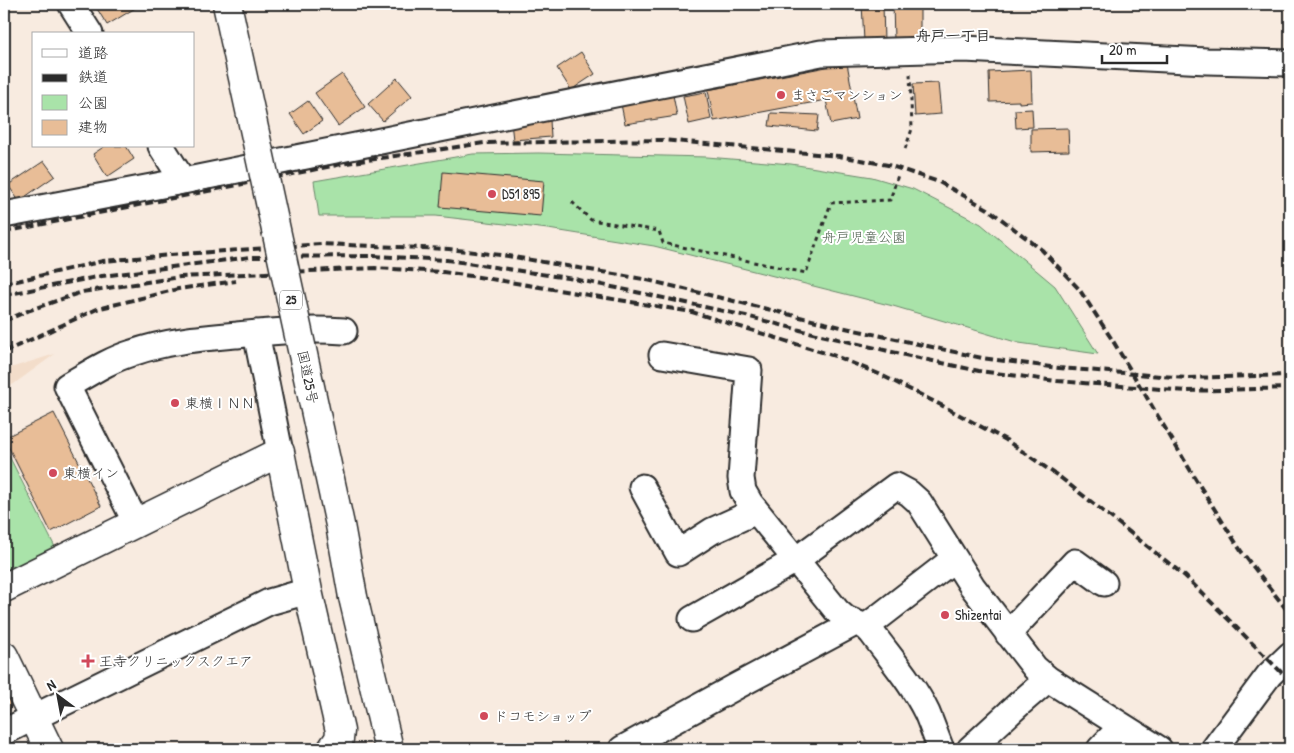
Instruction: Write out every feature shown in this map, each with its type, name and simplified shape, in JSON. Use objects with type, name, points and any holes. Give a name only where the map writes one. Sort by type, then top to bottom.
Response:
[{"type":"main road","name":"国道25号","points":[[227,4],[340,525],[353,597],[389,749]]},
{"type":"main road","points":[[4,588],[280,452],[308,591],[340,730],[339,739],[332,749]]},
{"type":"main road","points":[[4,656],[49,749]]},
{"type":"street","points":[[71,4],[89,32]]},
{"type":"street","points":[[4,215],[184,181],[790,58],[838,52],[964,49],[1290,63]]},
{"type":"street","points":[[162,148],[184,181]]},
{"type":"street","points":[[136,523],[67,386],[116,359],[132,353],[183,341],[256,333],[318,329],[344,331]]},
{"type":"street","points":[[256,333],[280,452]]},
{"type":"street","points":[[662,355],[749,370],[741,478],[743,491],[756,511],[837,611],[846,619],[861,625],[907,680],[927,713],[941,749]]},
{"type":"street","points":[[692,619],[796,560],[896,486],[910,493],[919,502],[972,586],[1035,668],[1048,679],[1159,749]]},
{"type":"street","points":[[642,487],[678,553],[712,531],[756,511]]},
{"type":"street","points":[[622,749],[735,687],[861,625],[954,559]]},
{"type":"street","points":[[1008,634],[1075,562],[1104,584]]},
{"type":"street","points":[[4,732],[269,602],[308,591]]},
{"type":"street","points":[[1214,749],[1269,675],[1290,655]]},
{"type":"street","points":[[970,749],[1048,679]]},
{"type":"street","points":[[1100,749],[1122,726]]},
{"type":"path","points":[[906,149],[912,129],[910,50]]},
{"type":"path","points":[[572,202],[591,220],[659,231],[663,243],[806,273],[831,203],[890,200],[898,175]]},
{"type":"shaded area","points":[[55,354],[4,391],[4,370]]},
{"type":"green space","name":"舟戸児童公園","points":[[539,153],[707,157],[791,164],[872,177],[913,189],[981,224],[1055,286],[1098,354],[1019,343],[893,306],[654,246],[548,229],[436,216],[319,216],[314,181],[473,154]]},
{"type":"green space","points":[[4,446],[56,549],[4,575]]},
{"type":"building","points":[[102,4],[142,4],[107,25],[96,7]]},
{"type":"building","points":[[862,4],[883,4],[884,42],[864,41]]},
{"type":"building","points":[[893,4],[920,4],[920,40],[894,40]]},
{"type":"building","points":[[581,52],[595,74],[571,90],[557,68]]},
{"type":"building","name":"まさごマンション","points":[[847,63],[857,119],[831,124],[826,100],[714,121],[708,90]]},
{"type":"building","points":[[1031,70],[1032,102],[990,102],[989,72]]},
{"type":"building","points":[[342,74],[365,107],[338,126],[315,93]]},
{"type":"building","points":[[397,78],[412,96],[383,121],[368,104]]},
{"type":"building","points":[[938,83],[941,114],[915,116],[913,84]]},
{"type":"building","points":[[706,92],[711,119],[689,124],[683,96]]},
{"type":"building","points":[[673,95],[677,116],[625,124],[621,104]]},
{"type":"building","points":[[308,101],[322,121],[304,134],[290,114]]},
{"type":"building","points":[[1032,109],[1033,127],[1016,128],[1015,110]]},
{"type":"building","points":[[771,113],[819,115],[817,131],[769,126]]},
{"type":"building","points":[[550,120],[551,137],[513,140],[511,122]]},
{"type":"building","points":[[1068,128],[1069,151],[1031,152],[1031,129]]},
{"type":"building","points":[[102,148],[127,148],[134,159],[107,177],[93,154]]},
{"type":"building","points":[[44,161],[55,176],[19,201],[8,185]]},
{"type":"building","points":[[443,172],[544,181],[541,216],[440,207]]},
{"type":"building","name":"東横イン","points":[[54,413],[101,506],[51,532],[4,438]]},
{"type":"building","points":[[4,680],[13,697],[7,720],[4,722]]},
{"type":"railway","points":[[4,232],[347,163],[484,143],[663,140],[839,156],[888,165],[939,182],[988,209],[1042,250],[1079,289],[1113,341],[1241,551],[1290,614]]},
{"type":"railway","points":[[4,284],[103,261],[170,255],[321,244],[449,249],[508,256],[643,279],[841,327],[982,358],[1059,368],[1187,378],[1290,375]]},
{"type":"railway","points":[[4,295],[102,276],[250,257],[374,256],[447,260],[574,279],[746,316],[979,371],[1057,381],[1187,391],[1290,388]]},
{"type":"railway","points":[[4,321],[82,292],[180,277],[375,268],[443,272],[692,312],[835,356],[879,374],[1006,440],[1061,478],[1185,576],[1290,681]]},
{"type":"railway","points":[[4,352],[97,309],[178,289],[236,281]]},
{"type":"place","name":"まさごマンション","points":[[781,95]]},
{"type":"place","name":"D51 895","points":[[492,194]]},
{"type":"place","name":"東横ＩＮＮ","points":[[175,403]]},
{"type":"place","name":"東横イン","points":[[53,473]]},
{"type":"place","name":"Shizentai","points":[[945,615]]},
{"type":"place","name":"王寺クリニックスクエア","points":[[88,661]]},
{"type":"place","name":"ドコモショップ","points":[[484,716]]},
{"type":"district","name":"舟戸一丁目","points":[[953,36]]}]
